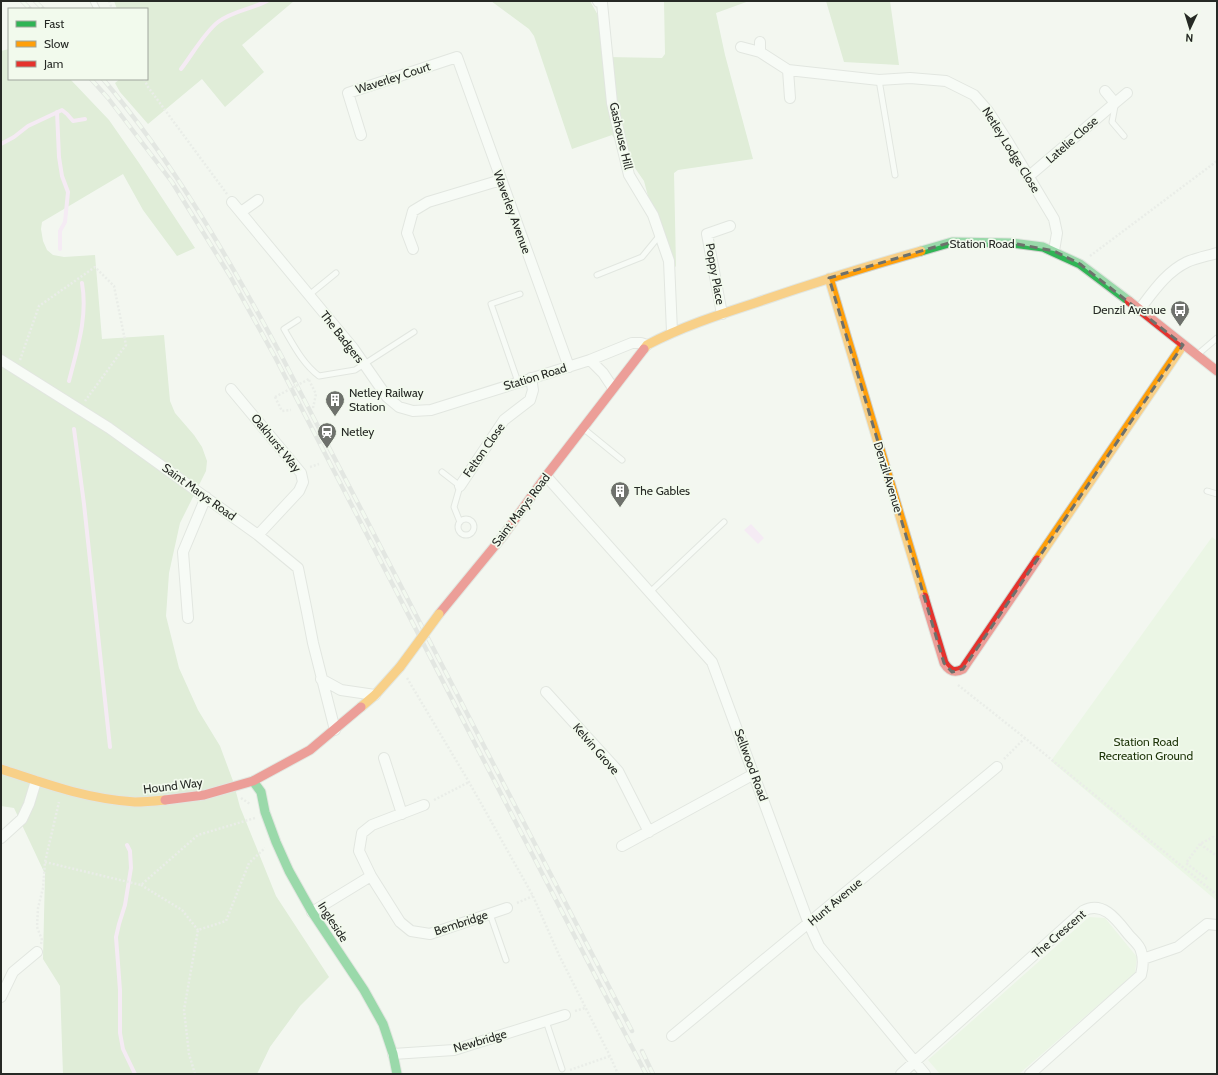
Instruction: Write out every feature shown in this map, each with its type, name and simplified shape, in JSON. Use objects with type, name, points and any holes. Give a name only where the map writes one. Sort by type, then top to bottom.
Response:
[{"type":"street","name":"Gashouse Hill","points":[[599,2],[612,103],[629,175],[653,215],[669,261],[672,332]]},
{"type":"street","name":"Netley Lodge Close","points":[[741,47],[760,47],[788,70],[879,80],[910,78],[946,81],[974,95],[988,111],[1054,219],[1057,233],[1054,251]]},
{"type":"street","name":"Waverley Court","points":[[360,135],[348,93],[457,57]]},
{"type":"street","name":"Waverley Avenue","points":[[457,57],[569,367]]},
{"type":"street","points":[[788,70],[790,98]]},
{"type":"street","points":[[1105,92],[1115,103]]},
{"type":"street","name":"Latelie Close","points":[[1028,177],[1127,93]]},
{"type":"street","points":[[413,249],[407,233],[413,211],[428,202],[501,180]]},
{"type":"street","points":[[241,212],[258,200]]},
{"type":"street","name":"The Badgers","points":[[232,202],[353,348],[387,397],[399,406],[414,410],[431,410],[480,394]]},
{"type":"street","name":"Poppy Place","points":[[722,314],[707,234],[730,226]]},
{"type":"street","name":"Station Road","points":[[672,332],[829,278],[952,242],[1012,243],[1042,247],[1054,251],[1080,264],[1112,287],[1217,371]]},
{"type":"street","points":[[1139,310],[1157,286],[1171,272],[1187,262],[1217,252]]},
{"type":"street","name":"Denzil Avenue","points":[[829,278],[944,663],[952,677]]},
{"type":"street","name":"Saint Marys Road","points":[[1,360],[109,428],[258,535],[298,568],[308,612],[312,643],[335,730],[374,695],[400,667],[439,614],[503,536],[546,476],[647,346],[672,332]]},
{"type":"street","name":"Station Road","points":[[480,394],[590,360],[632,343],[641,343],[647,346]]},
{"type":"street","points":[[952,677],[963,669],[1183,345]]},
{"type":"street","points":[[590,360],[613,388]]},
{"type":"street","name":"Felton Close","points":[[460,486],[504,420],[530,400],[533,390],[531,378]]},
{"type":"street","name":"Oakhurst Way","points":[[231,389],[301,473],[303,482],[299,491],[258,535]]},
{"type":"street","name":"Sellwood Road","points":[[546,476],[712,662],[809,924],[820,946],[925,1074]]},
{"type":"street","points":[[188,618],[183,552],[206,497]]},
{"type":"street","points":[[321,679],[341,690],[374,695]]},
{"type":"street","name":"Kelvin Grove","points":[[546,692],[618,771],[649,832]]},
{"type":"street","name":"Hound Way","points":[[1,770],[62,790],[86,796],[136,802],[172,800],[204,795],[253,781],[310,750],[335,730]]},
{"type":"street","points":[[384,758],[402,814]]},
{"type":"street","name":"Hunt Avenue","points":[[672,1036],[997,767]]},
{"type":"street","points":[[622,846],[754,774]]},
{"type":"street","points":[[1,838],[22,819],[29,804],[36,781]]},
{"type":"street","name":"Ingleside","points":[[253,781],[261,792],[265,812],[289,871],[312,912],[364,990],[383,1024],[393,1054],[397,1074]]},
{"type":"street","name":"Bembridge","points":[[424,805],[372,825],[362,833],[359,850],[371,876],[400,922],[411,931],[430,934],[507,908]]},
{"type":"street","points":[[312,912],[371,876]]},
{"type":"street","name":"The Crescent","points":[[901,1074],[1083,911],[1089,908],[1102,910],[1112,914],[1141,949],[1143,959]]},
{"type":"street","points":[[1030,1074],[1141,975],[1143,959],[1178,947],[1207,924],[1217,925]]},
{"type":"street","points":[[1,997],[13,972],[37,952]]},
{"type":"street","name":"Newbridge","points":[[393,1054],[454,1050],[565,1015]]},
{"type":"lane","points":[[879,80],[895,174]]},
{"type":"lane","points":[[1115,103],[1112,122],[1124,136]]},
{"type":"lane","points":[[597,275],[642,257],[660,235]]},
{"type":"lane","points":[[308,295],[336,273]]},
{"type":"lane","points":[[518,382],[491,304],[520,294]]},
{"type":"lane","points":[[298,320],[284,329],[311,370],[319,376],[355,370],[414,332]]},
{"type":"lane","points":[[1197,356],[1217,338]]},
{"type":"lane","points":[[583,428],[622,460]]},
{"type":"lane","points":[[442,472],[460,486],[454,507],[460,522]]},
{"type":"lane","points":[[1207,490],[1217,494]]},
{"type":"lane","points":[[650,592],[724,522]]},
{"type":"lane","points":[[490,914],[506,960]]},
{"type":"lane","points":[[546,1021],[562,1069]]},
{"type":"path","points":[[145,80],[232,202]]},
{"type":"path","points":[[1080,264],[1217,161]]},
{"type":"path","points":[[17,370],[39,306],[95,267],[114,286],[126,345],[79,409]]},
{"type":"path","points":[[291,410],[282,411],[275,397],[309,379],[316,394],[312,408]]},
{"type":"path","points":[[406,676],[469,782],[533,896],[559,955],[618,1074]]},
{"type":"path","points":[[952,677],[1217,895]]},
{"type":"path","points":[[997,767],[1025,738]]},
{"type":"path","points":[[424,805],[469,782]]},
{"type":"path","points":[[37,952],[41,948],[42,940],[38,927],[38,908],[43,888],[45,862],[60,800]]},
{"type":"path","points":[[139,885],[198,835],[258,817]]},
{"type":"path","points":[[1207,879],[1186,863],[1200,844],[1213,837],[1217,840]]},
{"type":"path","points":[[1200,844],[1217,856]]},
{"type":"path","points":[[198,930],[226,921],[249,863],[267,846]]},
{"type":"path","points":[[45,862],[139,885],[182,910],[198,930],[184,1010],[189,1054],[195,1074]]},
{"type":"path","points":[[507,908],[533,896]]},
{"type":"path","points":[[567,1072],[610,1056]]},
{"type":"highlighted area","points":[[952,242],[1012,243],[1054,251],[1080,264],[1183,345],[963,669],[952,672],[944,663],[829,278]]},
{"type":"green space","points":[[114,1],[294,1],[242,45],[264,72],[225,107],[202,79],[148,124],[120,92],[115,83],[119,80],[148,80],[148,8],[117,8]]},
{"type":"green space","points":[[491,1],[590,1],[599,17],[607,57],[662,58],[665,54],[664,1],[749,1],[716,13],[725,55],[753,159],[678,170],[674,173],[676,267],[669,261],[653,215],[644,181],[612,135],[572,149],[534,36],[529,29]]},
{"type":"green space","points":[[826,1],[890,1],[899,65],[844,62]]},
{"type":"green space","points":[[8,49],[8,80],[71,80],[109,120],[195,248],[177,256],[143,210],[123,174],[42,222],[41,229],[43,241],[47,250],[53,255],[64,257],[95,255],[102,339],[164,335],[170,401],[175,413],[202,447],[207,461],[206,471],[180,523],[169,573],[166,616],[179,668],[198,710],[220,746],[233,781],[240,807],[276,896],[329,977],[300,1006],[270,1047],[257,1074],[63,1074],[60,986],[43,959],[45,874],[14,808],[1,806],[1,51]]},
{"type":"green space","name":"Station Road Recreation Ground","points":[[1212,537],[1217,541],[1217,901],[1051,761]]},
{"type":"green space","points":[[1089,917],[1105,918],[1137,957],[1135,973],[1019,1074],[940,1074],[928,1060]]},
{"type":"shaded area","points":[[751,524],[764,538],[758,544],[744,530]]},
{"type":"waterway","points":[[181,69],[203,38],[218,22],[229,15],[267,1]]},
{"type":"waterway","points":[[1,144],[14,137],[28,126],[62,110],[73,121],[85,119]]},
{"type":"waterway","points":[[57,112],[59,157],[62,176],[68,192],[65,222],[60,231],[60,249]]},
{"type":"waterway","points":[[69,381],[83,321],[84,308],[82,283]]},
{"type":"waterway","points":[[74,429],[84,504],[110,747]]},
{"type":"waterway","points":[[127,845],[130,851],[131,868],[125,905],[116,937],[120,990],[120,1033],[123,1049],[135,1074]]},
{"type":"railway","points":[[22,1],[29,8]]},
{"type":"railway","points":[[35,1],[42,8]]},
{"type":"railway","points":[[92,80],[108,98],[172,182],[230,276],[275,357],[646,1074]]},
{"type":"railway","points":[[104,80],[153,144],[199,212],[281,355],[632,1031]]},
{"type":"railway","points":[[642,1051],[653,1074]]},
{"type":"traffic: fast","points":[[921,251],[952,242],[1012,243],[1043,247],[1080,264],[1129,301]]},
{"type":"traffic: fast","points":[[253,781],[261,792],[265,812],[289,871],[312,912],[364,990],[383,1024],[393,1054],[397,1074]]},
{"type":"traffic: slow","points":[[644,349],[647,345],[686,327],[714,317],[817,282],[921,251]]},
{"type":"traffic: slow","points":[[829,278],[924,597]]},
{"type":"traffic: slow","points":[[1037,560],[1183,345]]},
{"type":"traffic: slow","points":[[400,667],[439,614]]},
{"type":"traffic: slow","points":[[361,707],[375,695],[400,667]]},
{"type":"traffic: slow","points":[[1,769],[67,790],[100,798],[135,802],[165,800]]},
{"type":"traffic: jam","points":[[1129,301],[1217,371]]},
{"type":"traffic: jam","points":[[439,614],[503,536],[546,476],[644,349]]},
{"type":"traffic: jam","points":[[924,597],[944,663],[952,671],[960,671],[963,669],[1037,560]]},
{"type":"traffic: jam","points":[[165,800],[204,795],[253,781],[310,750],[361,707]]},
{"type":"place","name":"Denzil Avenue","points":[[1180,327]]},
{"type":"place","name":"Netley Railway Station","points":[[335,417]]},
{"type":"place","name":"Netley","points":[[327,449]]},
{"type":"place","name":"The Gables","points":[[620,508]]}]
